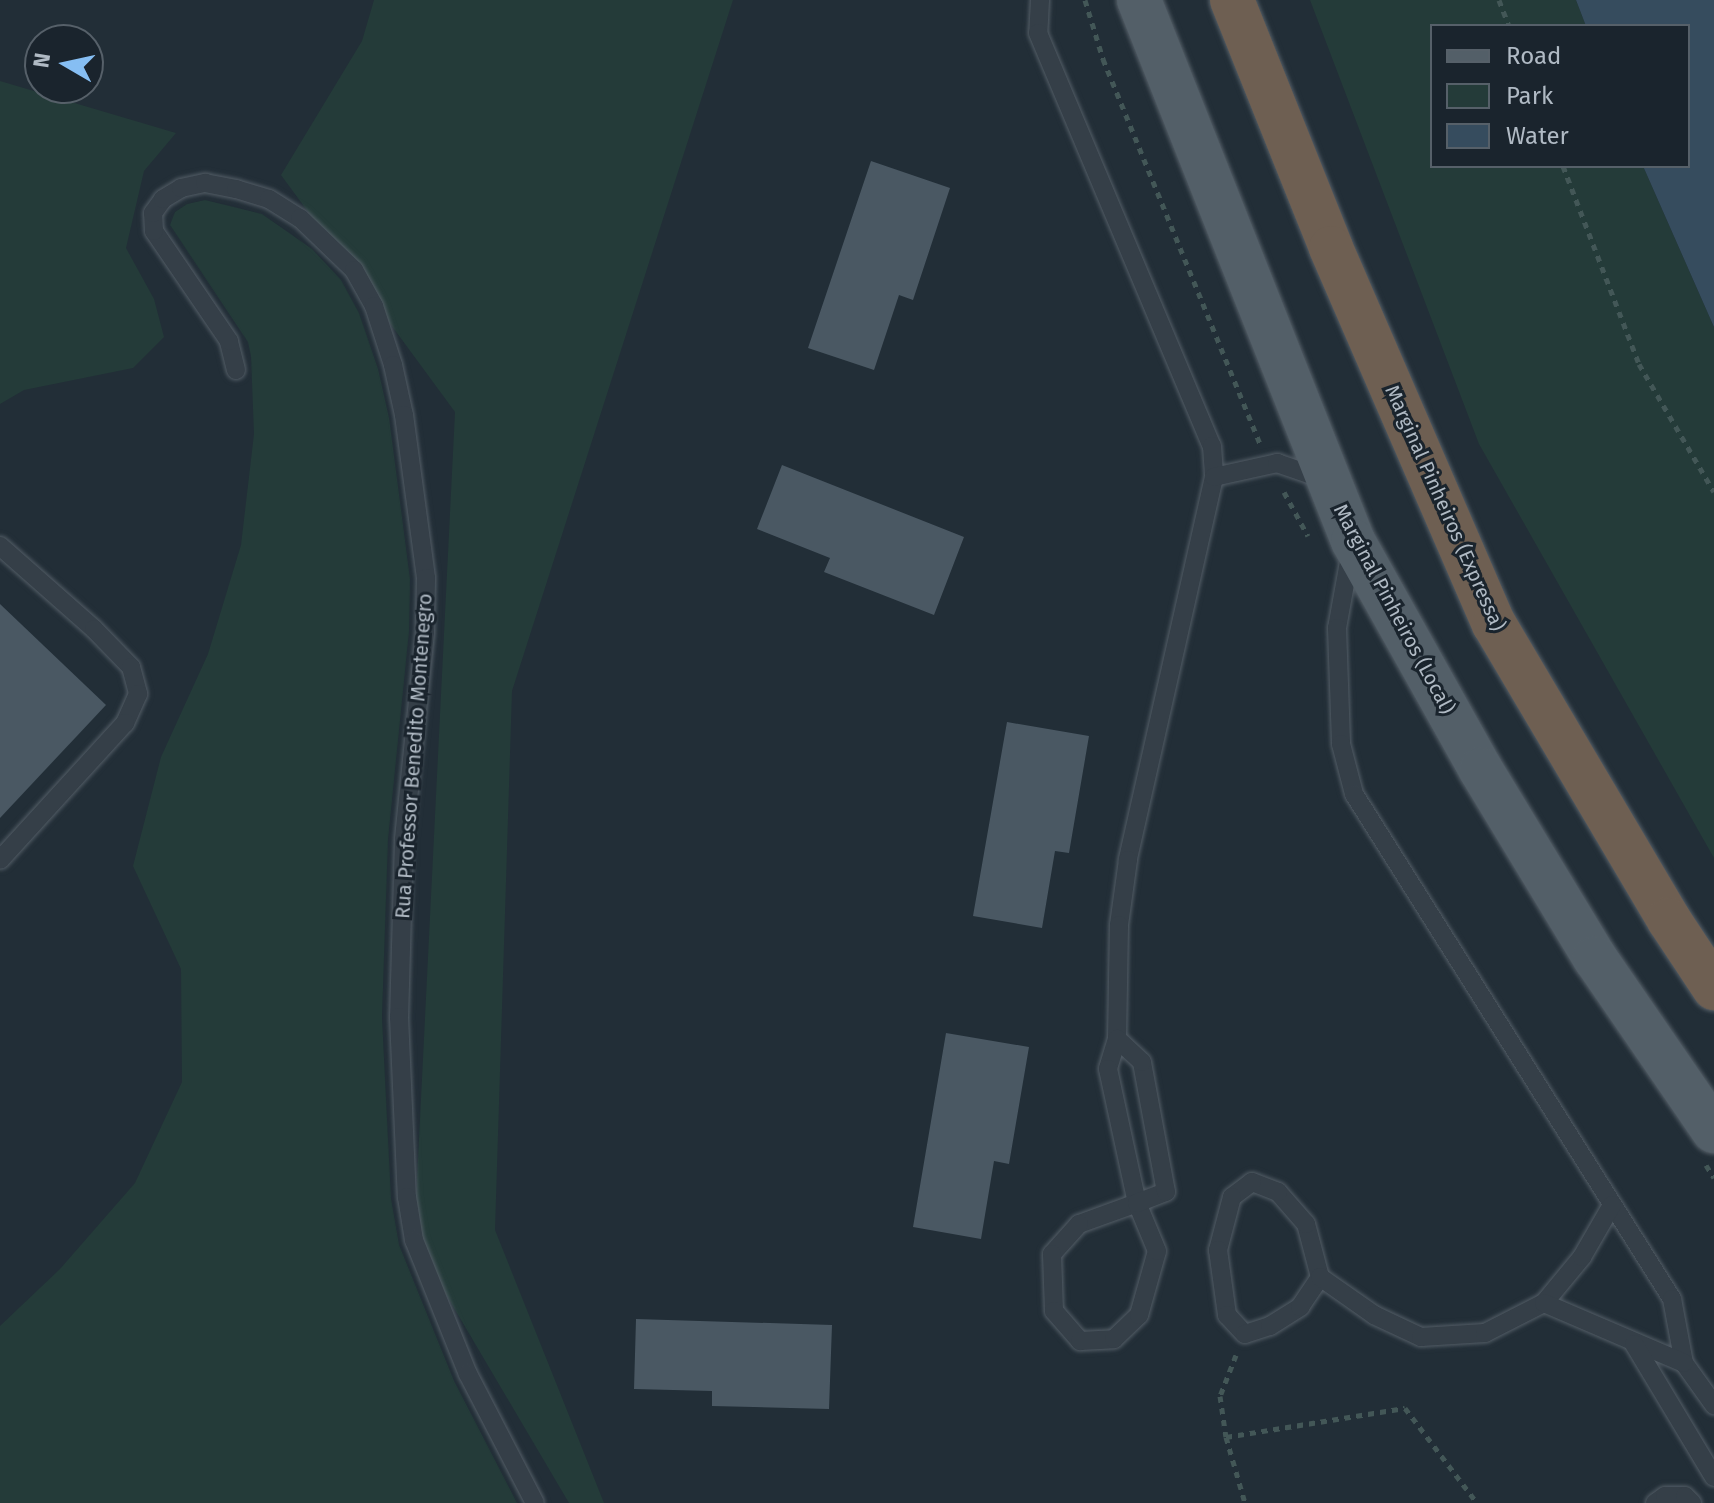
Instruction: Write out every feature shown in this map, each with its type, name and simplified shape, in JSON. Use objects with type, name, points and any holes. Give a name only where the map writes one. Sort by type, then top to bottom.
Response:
[{"type":"highway","name":"Marginal Pinheiros (Expressa)","points":[[1232,0],[1331,248],[1494,624],[1669,920],[1714,988]]},
{"type":"main road","name":"Marginal Pinheiros (Local)","points":[[1139,0],[1353,541],[1481,770],[1587,945],[1714,1131]]},
{"type":"lane","points":[[1040,0],[1038,33],[1212,446],[1214,477],[1128,860],[1119,925],[1117,1039],[1108,1069],[1137,1203],[1157,1251],[1139,1315],[1114,1339],[1080,1341],[1054,1311],[1052,1254],[1079,1224],[1137,1203],[1166,1192],[1142,1062],[1117,1039]]},
{"type":"lane","name":"Rua Professor Benedito Montenegro","points":[[236,370],[229,341],[154,231],[153,213],[163,199],[181,188],[205,183],[236,189],[269,199],[300,218],[354,270],[374,306],[393,365],[404,415],[426,578],[425,632],[404,840],[399,988],[407,1197],[414,1240],[468,1374],[535,1503]]},
{"type":"lane","points":[[1214,477],[1277,463],[1328,481]]},
{"type":"lane","points":[[1353,541],[1337,628],[1341,744],[1354,794],[1672,1299],[1684,1363],[1714,1405]]},
{"type":"lane","points":[[0,546],[94,629],[131,667],[138,694],[125,723],[0,860]]},
{"type":"lane","points":[[1320,1277],[1300,1307],[1270,1326],[1245,1334],[1227,1315],[1218,1250],[1232,1197],[1252,1182],[1278,1192],[1306,1224],[1320,1277],[1374,1315],[1421,1337],[1485,1333],[1544,1303],[1582,1257],[1612,1205]]},
{"type":"lane","points":[[1544,1303],[1684,1363]]},
{"type":"lane","points":[[1634,1344],[1714,1477]]},
{"type":"lane","points":[[1655,1503],[1665,1496],[1685,1496],[1692,1503]]},
{"type":"path","points":[[1499,0],[1508,24]]},
{"type":"path","points":[[1564,168],[1639,364],[1714,492]]},
{"type":"path","points":[[1245,1334],[1220,1396],[1226,1437],[1245,1503]]},
{"type":"path","points":[[1226,1437],[1405,1408],[1477,1503]]},
{"type":"green space","points":[[374,0],[733,0],[512,691],[495,1230],[604,1503],[569,1503],[414,1240],[455,412],[281,175],[362,41]]},
{"type":"green space","points":[[1310,0],[1576,0],[1585,24],[1430,24],[1430,168],[1644,168],[1714,327],[1714,858],[1479,444]]},
{"type":"green space","points":[[0,81],[24,88],[24,104],[78,104],[176,133],[144,171],[126,248],[154,299],[164,337],[133,368],[24,390],[0,404]]},
{"type":"green space","points":[[205,200],[262,214],[312,249],[341,280],[359,313],[378,369],[389,418],[410,579],[409,631],[388,839],[382,1017],[391,1199],[399,1245],[454,1381],[517,1503],[0,1503],[0,1326],[60,1269],[135,1183],[182,1082],[181,969],[133,866],[161,757],[208,654],[241,545],[254,434],[248,342],[170,225],[175,212],[187,204]]},
{"type":"water","points":[[1576,0],[1714,0],[1714,327],[1644,168],[1690,168],[1690,24],[1585,24]]},
{"type":"building","points":[[871,161],[950,188],[913,300],[899,295],[874,370],[808,348]]},
{"type":"building","points":[[782,465],[964,537],[934,615],[824,572],[830,558],[757,529]]},
{"type":"building","points":[[0,604],[106,705],[0,818]]},
{"type":"building","points":[[1007,722],[1089,736],[1069,853],[1055,851],[1042,928],[973,916]]},
{"type":"building","points":[[946,1033],[1029,1047],[1009,1164],[994,1161],[981,1239],[913,1227]]},
{"type":"building","points":[[636,1319],[832,1325],[829,1409],[712,1406],[712,1391],[634,1389]]}]
